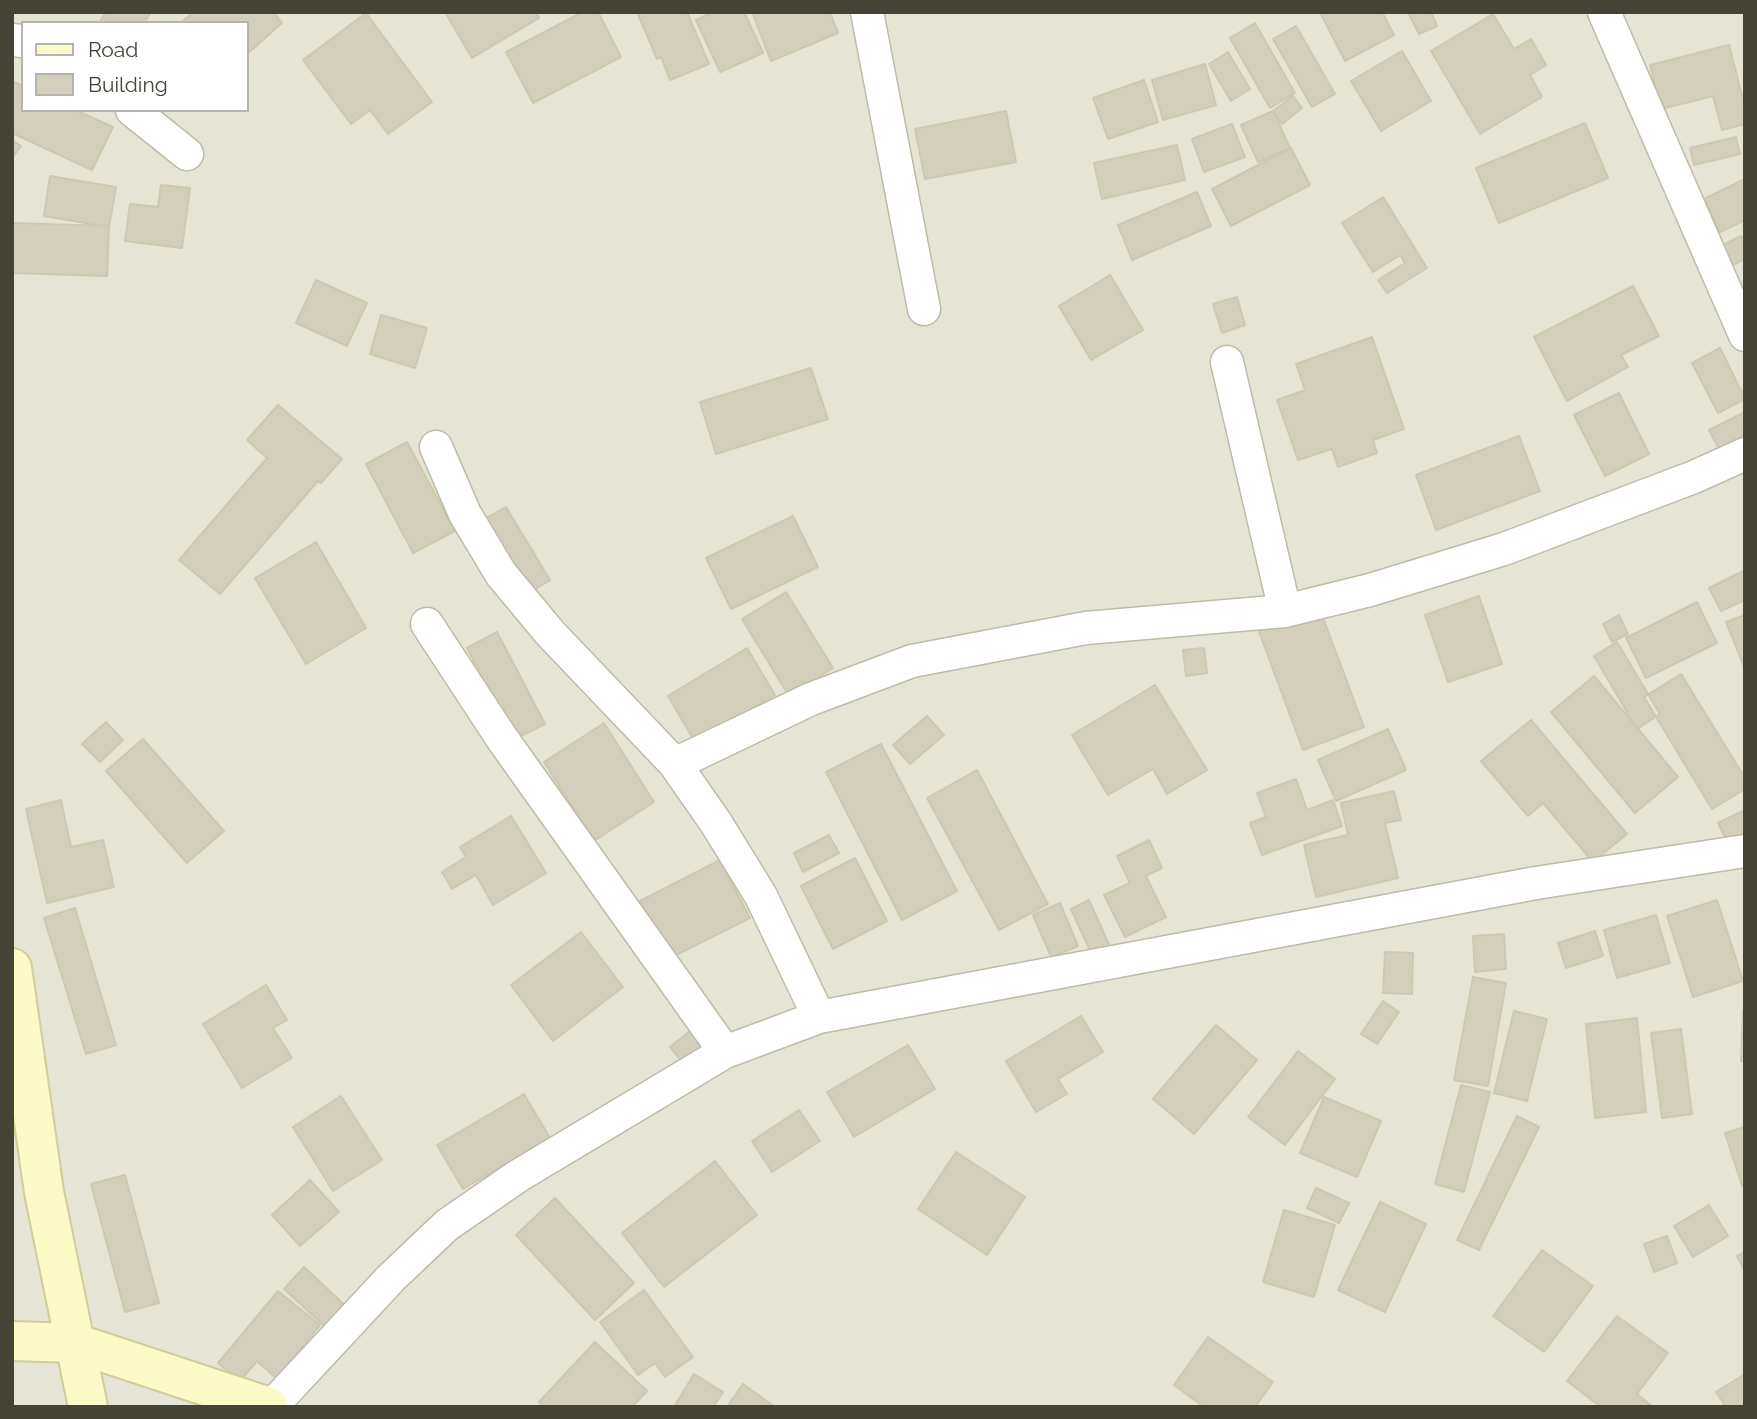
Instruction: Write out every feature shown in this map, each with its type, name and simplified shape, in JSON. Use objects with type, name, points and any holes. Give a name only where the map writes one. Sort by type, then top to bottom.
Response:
[{"type":"main road","points":[[12,968],[44,1192],[88,1407]]},
{"type":"main road","points":[[12,1341],[75,1343],[270,1407]]},
{"type":"street","points":[[867,12],[924,309]]},
{"type":"street","points":[[1604,12],[1745,335]]},
{"type":"street","points":[[134,112],[187,154]]},
{"type":"street","points":[[1227,362],[1285,611]]},
{"type":"street","points":[[436,447],[465,514],[501,574],[550,633],[675,764],[761,896],[819,1017]]},
{"type":"street","points":[[675,764],[811,699],[912,661],[1086,628],[1285,611],[1370,590],[1504,549],[1694,477],[1745,454]]},
{"type":"street","points":[[427,624],[501,737],[725,1052]]},
{"type":"street","points":[[270,1407],[391,1278],[447,1225],[518,1176],[725,1052],[819,1017],[1536,883],[1745,851]]},
{"type":"shaded area","points":[[12,12],[1745,12],[1745,1407],[12,1407]]},
{"type":"building","points":[[106,12],[151,12],[145,21],[100,21]]},
{"type":"building","points":[[193,12],[273,12],[282,23],[248,53],[248,21],[183,21]]},
{"type":"building","points":[[445,12],[536,12],[539,18],[472,58]]},
{"type":"building","points":[[583,12],[598,12],[621,57],[533,103],[506,52]]},
{"type":"building","points":[[637,12],[687,12],[709,64],[670,80],[661,57],[657,59]]},
{"type":"building","points":[[713,12],[744,12],[763,53],[720,72],[696,20]]},
{"type":"building","points":[[752,12],[830,12],[838,33],[771,61]]},
{"type":"building","points":[[1320,12],[1382,12],[1394,35],[1345,61]]},
{"type":"building","points":[[1431,12],[1437,26],[1419,34],[1409,14]]},
{"type":"building","points":[[366,13],[432,102],[388,134],[370,110],[351,124],[303,60]]},
{"type":"building","points":[[1493,14],[1514,49],[1531,39],[1546,65],[1530,75],[1542,97],[1480,134],[1431,51]]},
{"type":"building","points":[[1255,23],[1295,93],[1270,108],[1230,38]]},
{"type":"building","points":[[1296,26],[1335,94],[1312,107],[1273,39]]},
{"type":"building","points":[[1729,45],[1745,107],[1745,124],[1722,130],[1713,96],[1661,109],[1650,65]]},
{"type":"building","points":[[1402,51],[1431,101],[1381,131],[1351,81]]},
{"type":"building","points":[[1228,52],[1250,89],[1231,101],[1209,64]]},
{"type":"building","points":[[1205,64],[1216,105],[1163,120],[1152,80]]},
{"type":"building","points":[[1144,80],[1158,122],[1108,139],[1093,98]]},
{"type":"building","points":[[12,81],[21,85],[21,112],[79,112],[113,127],[92,170],[12,133]]},
{"type":"building","points":[[1293,96],[1302,108],[1282,124],[1273,111]]},
{"type":"building","points":[[1006,111],[1016,162],[925,179],[915,129]]},
{"type":"building","points":[[1273,111],[1290,148],[1258,162],[1241,125]]},
{"type":"building","points":[[1585,123],[1608,178],[1499,223],[1476,168]]},
{"type":"building","points":[[1232,124],[1245,157],[1204,172],[1192,139]]},
{"type":"building","points":[[1736,137],[1740,154],[1694,165],[1690,148]]},
{"type":"building","points":[[12,140],[21,146],[12,158]]},
{"type":"building","points":[[1177,145],[1185,180],[1102,199],[1094,163]]},
{"type":"building","points":[[1291,148],[1310,185],[1231,226],[1212,189]]},
{"type":"building","points":[[50,176],[116,187],[109,227],[44,216]]},
{"type":"building","points":[[1745,179],[1745,220],[1720,232],[1704,199]]},
{"type":"building","points":[[161,185],[190,188],[182,248],[125,241],[130,204],[158,207]]},
{"type":"building","points":[[1197,192],[1211,226],[1132,260],[1118,225]]},
{"type":"building","points":[[1383,197],[1427,268],[1387,293],[1378,280],[1405,263],[1400,255],[1373,272],[1342,223]]},
{"type":"building","points":[[12,223],[109,226],[107,276],[12,273]]},
{"type":"building","points":[[1741,236],[1745,244],[1745,259],[1731,266],[1721,246]]},
{"type":"building","points":[[1110,275],[1143,330],[1091,360],[1059,306]]},
{"type":"building","points":[[316,280],[367,303],[347,346],[296,323]]},
{"type":"building","points":[[1633,286],[1659,336],[1621,355],[1628,367],[1567,401],[1534,337]]},
{"type":"building","points":[[1237,297],[1245,325],[1222,333],[1213,304]]},
{"type":"building","points":[[381,315],[427,328],[415,368],[370,354]]},
{"type":"building","points":[[1372,337],[1404,429],[1373,440],[1377,453],[1338,467],[1332,449],[1298,460],[1277,400],[1305,390],[1296,364]]},
{"type":"building","points":[[1720,348],[1745,399],[1718,413],[1692,363]]},
{"type":"building","points":[[811,368],[828,419],[716,454],[700,402]]},
{"type":"building","points":[[1619,393],[1649,454],[1605,476],[1574,415]]},
{"type":"building","points":[[278,405],[342,459],[321,483],[318,481],[220,594],[179,560],[267,458],[247,440]]},
{"type":"building","points":[[1745,412],[1745,445],[1723,456],[1709,430]]},
{"type":"building","points":[[1519,436],[1540,491],[1436,530],[1416,475]]},
{"type":"building","points":[[407,442],[455,531],[413,553],[366,464]]},
{"type":"building","points":[[506,507],[550,580],[526,595],[483,520]]},
{"type":"building","points":[[793,516],[818,567],[731,609],[706,558]]},
{"type":"building","points":[[316,542],[366,628],[306,664],[255,578]]},
{"type":"building","points":[[1745,570],[1745,600],[1721,611],[1709,588]]},
{"type":"building","points":[[786,592],[833,668],[789,696],[742,619]]},
{"type":"building","points":[[1479,596],[1502,664],[1448,682],[1425,615]]},
{"type":"building","points":[[1697,602],[1717,643],[1646,678],[1626,638]]},
{"type":"building","points":[[1319,607],[1364,727],[1303,750],[1258,629]]},
{"type":"building","points":[[1619,615],[1628,634],[1612,642],[1603,624]]},
{"type":"building","points":[[1745,615],[1745,669],[1726,622]]},
{"type":"building","points":[[497,632],[545,724],[515,739],[467,648]]},
{"type":"building","points":[[1617,642],[1660,714],[1637,729],[1594,656]]},
{"type":"building","points":[[747,648],[775,695],[695,742],[668,696]]},
{"type":"building","points":[[1204,648],[1207,673],[1186,676],[1183,650]]},
{"type":"building","points":[[1681,674],[1745,778],[1745,789],[1712,809],[1644,697]]},
{"type":"building","points":[[1594,676],[1678,777],[1635,813],[1551,712]]},
{"type":"building","points":[[1155,685],[1207,770],[1167,794],[1153,769],[1108,795],[1072,735]]},
{"type":"building","points":[[927,716],[944,735],[910,764],[893,745]]},
{"type":"building","points":[[1531,720],[1627,834],[1593,862],[1543,803],[1528,816],[1481,761]]},
{"type":"building","points":[[106,722],[123,740],[100,762],[82,744]]},
{"type":"building","points":[[604,723],[654,802],[594,841],[544,762]]},
{"type":"building","points":[[1388,729],[1406,770],[1336,801],[1318,760]]},
{"type":"building","points":[[143,739],[224,831],[187,863],[106,771]]},
{"type":"building","points":[[881,744],[957,891],[902,920],[826,772]]},
{"type":"building","points":[[977,770],[1048,904],[999,930],[927,798]]},
{"type":"building","points":[[1296,779],[1307,810],[1333,800],[1342,826],[1262,855],[1250,823],[1266,817],[1257,793]]},
{"type":"building","points":[[1394,791],[1401,820],[1385,823],[1398,878],[1316,897],[1304,845],[1348,835],[1341,803]]},
{"type":"building","points":[[61,800],[71,847],[103,840],[114,887],[47,903],[26,809]]},
{"type":"building","points":[[1745,810],[1745,850],[1734,855],[1718,823]]},
{"type":"building","points":[[511,816],[546,873],[493,905],[476,875],[452,889],[442,872],[466,857],[460,847]]},
{"type":"building","points":[[829,835],[839,853],[803,872],[794,853]]},
{"type":"building","points":[[1149,840],[1162,868],[1146,876],[1166,917],[1125,937],[1104,895],[1130,883],[1117,856]]},
{"type":"building","points":[[855,858],[887,921],[833,949],[801,886]]},
{"type":"building","points":[[720,860],[750,918],[670,958],[640,901]]},
{"type":"building","points":[[1089,900],[1110,947],[1092,955],[1071,909]]},
{"type":"building","points":[[1717,900],[1743,981],[1693,997],[1667,916]]},
{"type":"building","points":[[1060,903],[1078,946],[1051,957],[1033,915]]},
{"type":"building","points":[[75,908],[116,1045],[86,1054],[44,918]]},
{"type":"building","points":[[1656,915],[1670,963],[1617,978],[1604,930]]},
{"type":"building","points":[[1595,931],[1603,956],[1566,968],[1558,943]]},
{"type":"building","points":[[581,932],[623,987],[553,1041],[511,985]]},
{"type":"building","points":[[1504,934],[1506,969],[1475,972],[1473,936]]},
{"type":"building","points":[[1385,952],[1413,953],[1412,994],[1383,993]]},
{"type":"building","points":[[1473,977],[1506,983],[1488,1086],[1454,1080]]},
{"type":"building","points":[[266,985],[287,1020],[273,1028],[292,1058],[242,1088],[203,1024]]},
{"type":"building","points":[[1383,1001],[1399,1012],[1377,1044],[1361,1034]]},
{"type":"building","points":[[1514,1011],[1547,1019],[1527,1101],[1494,1093]]},
{"type":"building","points":[[1743,1011],[1745,1061],[1741,1061]]},
{"type":"building","points":[[1081,1016],[1103,1052],[1058,1079],[1067,1094],[1036,1112],[1006,1061]]},
{"type":"building","points":[[1637,1018],[1646,1112],[1595,1118],[1586,1024]]},
{"type":"building","points":[[1216,1025],[1257,1060],[1194,1134],[1153,1099]]},
{"type":"building","points":[[1681,1029],[1692,1114],[1662,1118],[1651,1033]]},
{"type":"building","points":[[690,1031],[706,1052],[686,1067],[670,1047]]},
{"type":"building","points":[[908,1045],[935,1089],[854,1137],[827,1092]]},
{"type":"building","points":[[1298,1051],[1335,1079],[1285,1145],[1248,1117]]},
{"type":"building","points":[[1461,1085],[1490,1092],[1464,1192],[1435,1184]]},
{"type":"building","points":[[524,1094],[550,1138],[463,1189],[437,1145]]},
{"type":"building","points":[[341,1096],[382,1160],[333,1191],[293,1127]]},
{"type":"building","points":[[1324,1097],[1381,1121],[1357,1177],[1300,1153]]},
{"type":"building","points":[[799,1110],[820,1141],[772,1172],[752,1141]]},
{"type":"building","points":[[1517,1116],[1539,1127],[1479,1250],[1457,1240]]},
{"type":"building","points":[[1745,1127],[1745,1185],[1742,1186],[1725,1133]]},
{"type":"building","points":[[956,1152],[1025,1197],[987,1255],[918,1209]]},
{"type":"building","points":[[715,1161],[757,1215],[664,1287],[622,1233]]},
{"type":"building","points":[[125,1175],[159,1303],[125,1312],[91,1184]]},
{"type":"building","points":[[310,1180],[339,1212],[300,1246],[272,1215]]},
{"type":"building","points":[[1316,1188],[1349,1203],[1339,1223],[1307,1208]]},
{"type":"building","points":[[555,1198],[634,1283],[595,1320],[516,1235]]},
{"type":"building","points":[[1380,1202],[1426,1224],[1385,1312],[1338,1290]]},
{"type":"building","points":[[1709,1205],[1728,1236],[1693,1257],[1674,1226]]},
{"type":"building","points":[[1284,1210],[1335,1225],[1314,1297],[1263,1282]]},
{"type":"building","points":[[1667,1236],[1677,1263],[1654,1272],[1644,1244]]},
{"type":"building","points":[[1542,1250],[1593,1286],[1544,1352],[1493,1316]]},
{"type":"building","points":[[1745,1252],[1745,1271],[1737,1256]]},
{"type":"building","points":[[304,1267],[352,1312],[332,1333],[284,1289]]},
{"type":"building","points":[[644,1290],[693,1357],[665,1377],[655,1363],[638,1375],[600,1322]]},
{"type":"building","points":[[278,1291],[320,1325],[276,1378],[257,1361],[240,1381],[218,1363]]},
{"type":"building","points":[[1617,1316],[1668,1353],[1637,1394],[1653,1407],[1601,1407],[1567,1381]]},
{"type":"building","points":[[1208,1337],[1273,1382],[1255,1407],[1204,1407],[1174,1385]]},
{"type":"building","points":[[595,1342],[647,1391],[632,1407],[544,1407],[539,1402]]},
{"type":"building","points":[[694,1374],[723,1392],[713,1407],[674,1407]]},
{"type":"building","points":[[1745,1374],[1745,1407],[1726,1407],[1716,1392]]},
{"type":"building","points":[[743,1384],[775,1407],[727,1407]]}]
